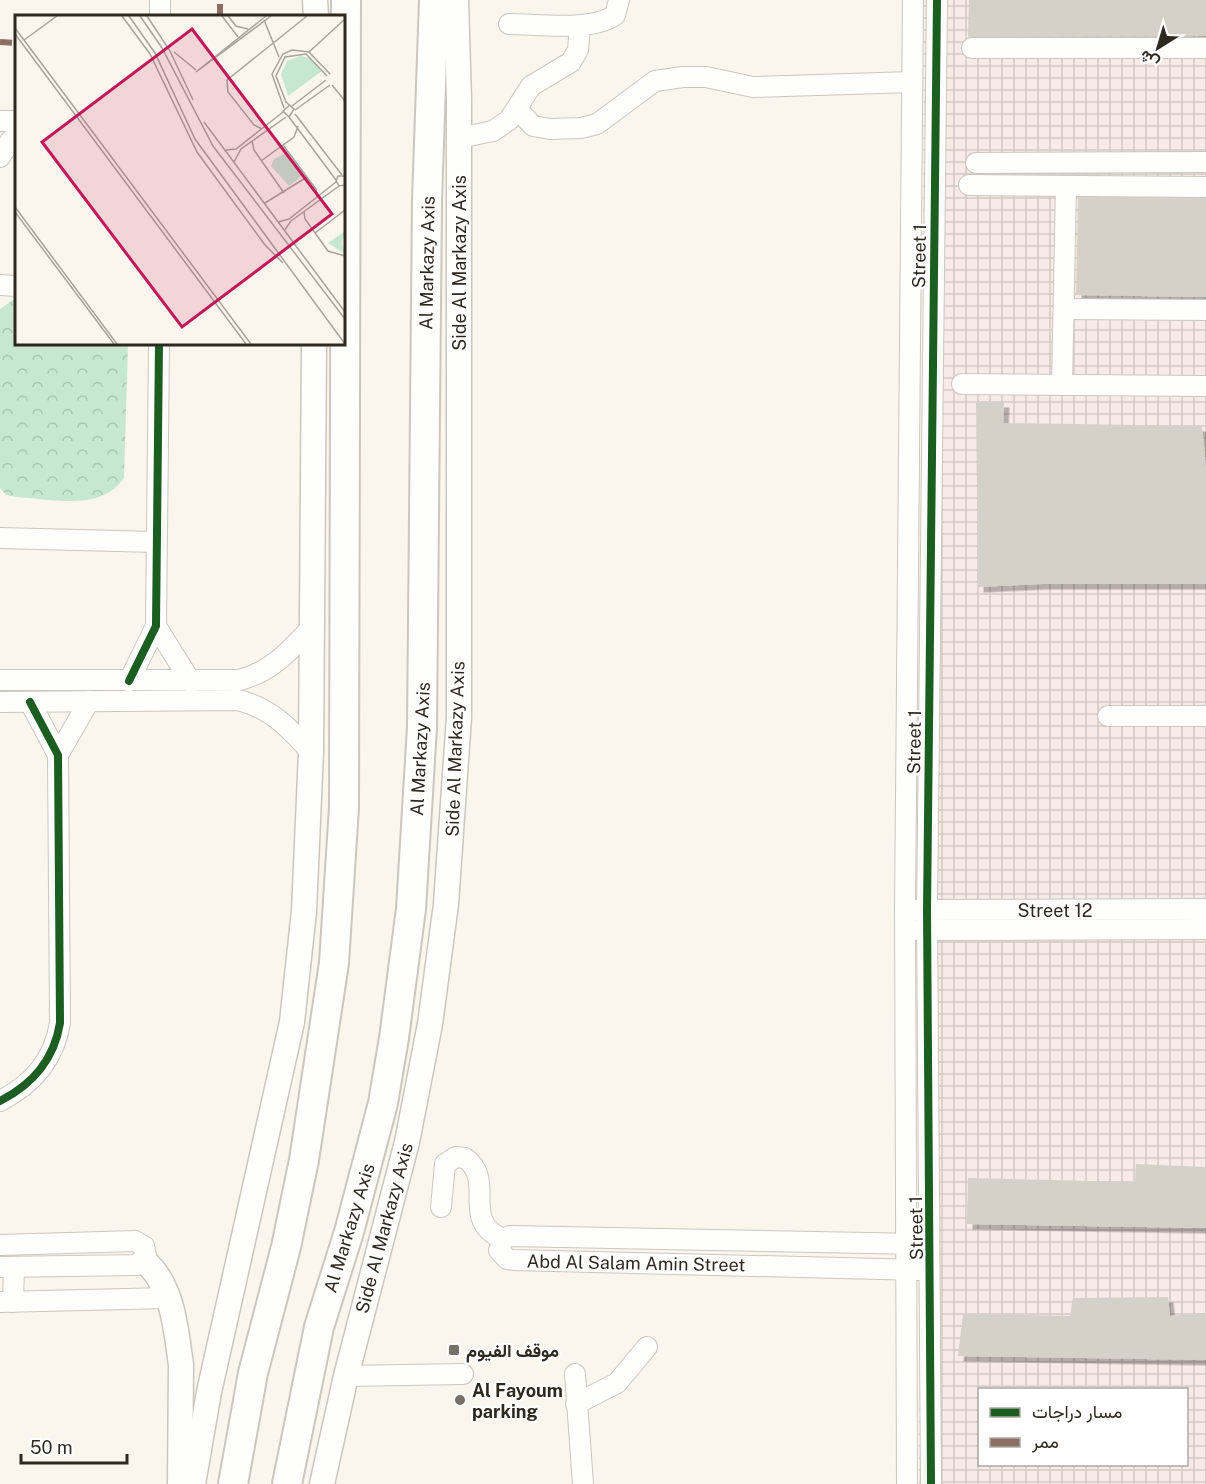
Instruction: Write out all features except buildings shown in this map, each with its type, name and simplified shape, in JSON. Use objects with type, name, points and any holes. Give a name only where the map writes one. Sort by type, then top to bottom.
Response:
[{"type":"highway","points":[[234,1484],[253,1373],[286,1247],[304,1160],[334,963],[344,807],[346,0]]},
{"type":"highway","name":"Al Markazy Axis","points":[[287,1484],[319,1327],[352,1221],[383,1103],[411,909],[423,727],[427,200],[434,0]]},
{"type":"main road","points":[[315,0],[316,15]]},
{"type":"main road","name":"Side Al Markazy Axis","points":[[322,1484],[346,1376],[412,1120],[430,1024],[446,904],[459,717],[459,138],[456,0]]},
{"type":"main road","points":[[194,1484],[209,1392],[292,1022],[304,911],[311,752],[314,345]]},
{"type":"main road","points":[[144,1261],[162,1281],[168,1298],[181,1365],[180,1484]]},
{"type":"street","points":[[509,24],[580,25],[606,21],[615,15],[619,0]]},
{"type":"street","name":"Street 1","points":[[907,1484],[905,920],[913,0]]},
{"type":"street","name":"Street 1","points":[[931,1484],[932,1270],[928,920],[937,0]]},
{"type":"street","points":[[459,138],[493,131],[509,120],[531,86],[571,62],[578,50],[580,25]]},
{"type":"street","points":[[972,48],[1206,48]]},
{"type":"street","points":[[517,109],[533,126],[550,129],[581,128],[597,124],[655,81],[683,77],[706,77],[753,87],[912,82]]},
{"type":"street","points":[[0,158],[9,140]]},
{"type":"street","points":[[976,163],[1206,162]]},
{"type":"street","points":[[969,185],[1206,187]]},
{"type":"street","points":[[1062,385],[1066,186]]},
{"type":"street","points":[[0,285],[15,286]]},
{"type":"street","points":[[1064,309],[1206,310]]},
{"type":"street","points":[[129,681],[156,626],[159,345]]},
{"type":"street","points":[[962,384],[1206,386]]},
{"type":"street","points":[[0,538],[156,542]]},
{"type":"street","points":[[156,626],[191,682]]},
{"type":"street","points":[[0,680],[191,682],[239,680],[264,672],[285,656],[313,626]]},
{"type":"street","points":[[0,702],[238,700],[273,713],[311,752]]},
{"type":"street","points":[[58,755],[89,701]]},
{"type":"street","points":[[0,1101],[18,1092],[34,1079],[47,1062],[59,1033],[58,755],[30,702]]},
{"type":"street","points":[[1108,717],[1206,716]]},
{"type":"street","name":"Street 12","points":[[928,920],[1206,909]]},
{"type":"street","name":"Street 12","points":[[905,920],[1206,929]]},
{"type":"street","points":[[441,1207],[445,1164],[456,1157],[465,1158],[480,1178],[479,1205],[482,1222],[488,1230],[503,1239]]},
{"type":"street","name":"Abd Al Salam Amin Street","points":[[931,1244],[510,1236],[503,1239],[499,1250],[502,1256],[513,1260],[932,1270]]},
{"type":"street","points":[[0,1245],[135,1241],[140,1243],[146,1251],[144,1261],[133,1265],[7,1267],[7,1302],[168,1298]]},
{"type":"street","points":[[576,1404],[617,1383],[647,1347]]},
{"type":"street","points":[[346,1376],[463,1374]]},
{"type":"street","points":[[575,1374],[583,1484]]},
{"type":"shaded area","points":[[924,0],[1206,0],[1206,1484],[919,1484]]},
{"type":"green space","points":[[15,299],[15,345],[128,345],[124,478],[114,489],[102,496],[89,499],[60,501],[6,495],[0,488],[0,309]]},
{"type":"marked path","points":[[220,0],[220,15]]},
{"type":"marked path","points":[[0,42],[15,43]]},
{"type":"cycle path","points":[[931,1484],[927,910],[937,0]]},
{"type":"cycle path","points":[[129,681],[156,626],[159,345]]},
{"type":"cycle path","points":[[0,1101],[22,1087],[40,1070],[53,1048],[60,1023],[58,755],[30,702]]},
{"type":"place","name":"موقف الفيوم","points":[[454,1350]]},
{"type":"place","name":"Al Fayoum parking","points":[[460,1400]]}]
